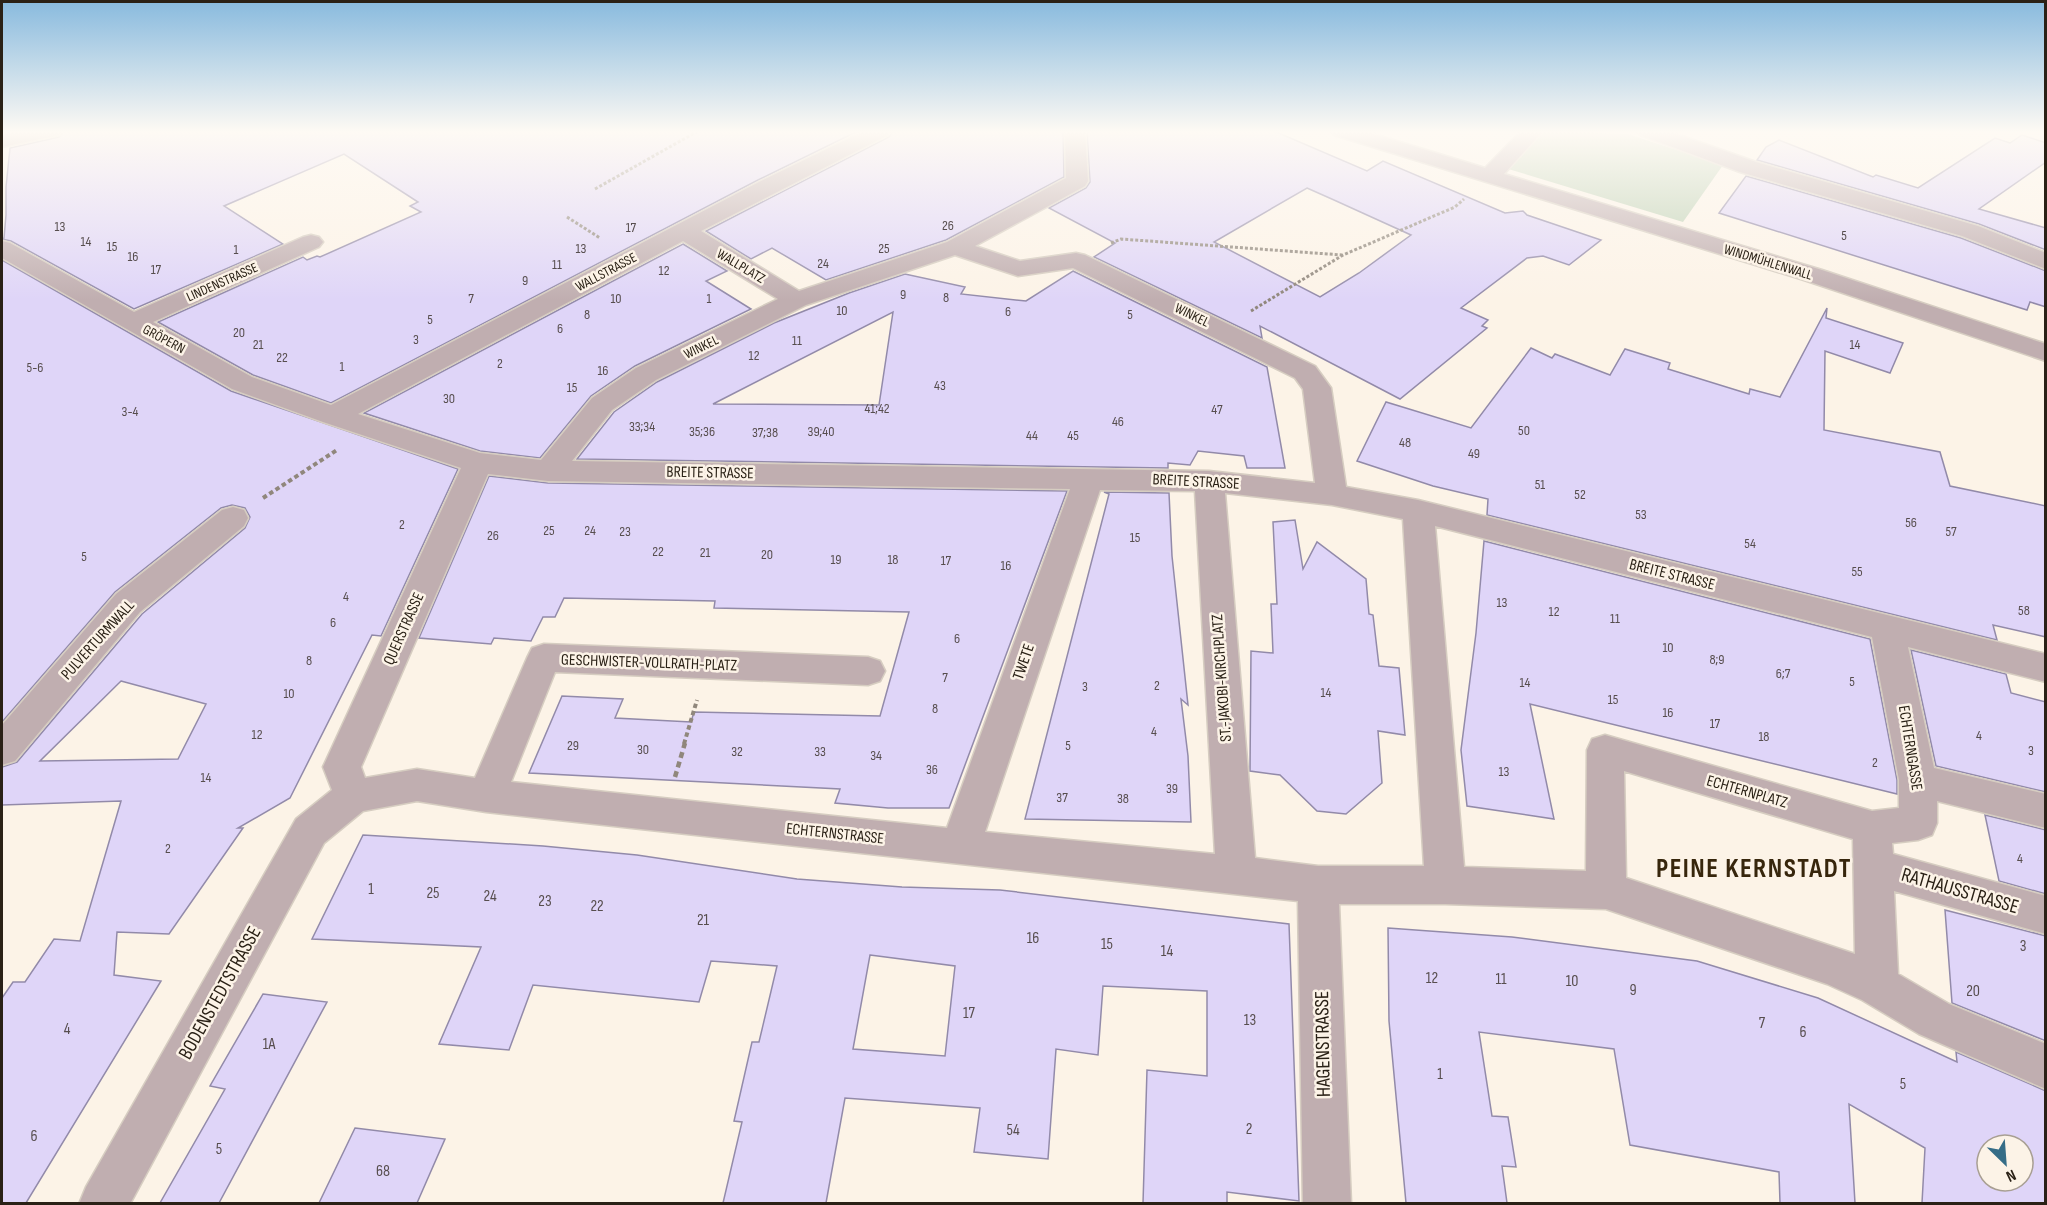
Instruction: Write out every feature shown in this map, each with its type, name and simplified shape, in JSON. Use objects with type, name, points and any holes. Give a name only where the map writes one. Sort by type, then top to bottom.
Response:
[{"type":"street","name":"WALLSTRASSE","points":[[333,416],[767,187]]},
{"type":"street","name":"WINKEL","points":[[548,471],[602,404],[646,374],[797,300],[880,270],[955,247],[1065,187]]},
{"type":"street","name":"WINDMÜHLENWALL","points":[[1523,187],[1813,275],[2046,353]]},
{"type":"street","points":[[1818,187],[1970,231],[2028,257],[2046,262]]},
{"type":"street","name":"WALLPLATZ","points":[[685,232],[797,300]]},
{"type":"street","name":"LINDENSTRASSE","points":[[132,322],[311,242]]},
{"type":"street","points":[[955,247],[1018,269],[1076,260]]},
{"type":"street","name":"GRÖPERN","points":[[2,248],[242,382],[333,416]]},
{"type":"street","name":"WINKEL","points":[[1076,260],[1305,372],[1317,388],[1332,495]]},
{"type":"street","name":"BREITE STRASSE","points":[[333,416],[478,463],[548,471],[1209,481],[1332,495],[1418,511],[2046,668]]},
{"type":"street","name":"QUERSTRASSE","points":[[353,796],[342,767],[478,463]]},
{"type":"street","name":"TWETE","points":[[960,847],[1089,478]]},
{"type":"street","name":"ST.-JAKOBI-KIRCHPLATZ","points":[[1209,481],[1236,874]]},
{"type":"street","points":[[1418,511],[1445,885]]},
{"type":"street","name":"PULVERTURMWALL","points":[[2,750],[128,603],[233,518]]},
{"type":"street","name":"ECHTERNGASSE","points":[[1872,828],[1918,823],[1918,780],[1887,629]]},
{"type":"street","name":"GESCHWISTER-VOLLRATH-PLATZ","points":[[486,796],[544,658],[868,671]]},
{"type":"street","name":"ECHTERNPLATZ","points":[[1606,890],[1605,750],[1872,828]]},
{"type":"street","points":[[1918,780],[2046,811]]},
{"type":"street","name":"ECHTERNSTRASSE","points":[[353,796],[417,784],[486,796],[1236,874],[1318,885]]},
{"type":"street","name":"BODENSTEDTSTRASSE","points":[[104,1203],[310,831],[353,796]]},
{"type":"street","points":[[1872,828],[1877,985]]},
{"type":"street","name":"RATHAUSSTRASSE","points":[[1874,867],[2046,915]]},
{"type":"street","points":[[1318,885],[1445,885],[1606,890],[1834,966],[1877,985],[1934,1019],[2046,1067]]},
{"type":"street","name":"HAGENSTRASSE","points":[[1318,885],[1327,1203]]},
{"type":"path","points":[[1221,329],[1342,255],[1455,207],[1477,187]]},
{"type":"path","points":[[1076,260],[1121,239],[1342,255]]},
{"type":"path","points":[[233,518],[370,428]]},
{"type":"path","points":[[663,815],[708,665]]},
{"type":"green space","points":[[1568,187],[1707,187],[1683,222]]},
{"type":"building","points":[[6,187],[267,187],[224,206],[283,244],[134,309],[11,241],[2,239],[4,238]]},
{"type":"building","points":[[395,187],[744,187],[331,403],[253,375],[158,322],[303,257],[307,260],[320,257],[421,212],[410,206],[418,202]]},
{"type":"building","points":[[791,187],[1045,187],[946,240],[826,280],[772,248],[751,259],[706,231]]},
{"type":"building","points":[[1445,187],[1505,213],[1523,211],[1527,215],[1601,240],[1569,265],[1543,256],[1527,258],[1461,308],[1488,320],[1482,326],[1487,328],[1400,399],[1260,326],[1262,338],[1094,257],[1115,243],[1049,208],[1086,188]],"holes":[[[1307,188],[1411,235],[1359,273],[1320,297],[1214,242]]]},
{"type":"building","points":[[1738,187],[1785,187],[1961,238],[2046,271],[2046,307],[2030,302],[2027,310],[1719,213]]},
{"type":"building","points":[[1851,187],[2010,187],[1979,209],[2046,228],[2046,250],[1979,224]]},
{"type":"building","points":[[683,244],[727,271],[706,281],[751,309],[635,366],[591,396],[540,458],[480,451],[364,413]]},
{"type":"building","points":[[2,260],[231,391],[458,469],[381,636],[372,635],[290,798],[238,828],[243,828],[169,934],[117,932],[114,975],[161,981],[26,1203],[2,1203],[2,998],[13,982],[25,982],[54,939],[80,941],[121,801],[2,805],[2,767],[17,762],[142,614],[245,528],[250,517],[245,508],[232,505],[221,508],[115,592],[2,722]],"holes":[[[121,681],[206,704],[178,759],[40,761]]]},
{"type":"building","points":[[1073,271],[1267,367],[1285,468],[1247,468],[1244,456],[1198,451],[1190,465],[1168,463],[1168,468],[577,459],[614,412],[657,382],[774,323],[849,293],[905,274],[965,287],[961,294],[1026,301]],"holes":[[[893,312],[879,405],[713,404]]]},
{"type":"building","points":[[1827,308],[1826,318],[1903,343],[1890,373],[1825,351],[1824,430],[1940,452],[1950,486],[2046,506],[2046,637],[1993,625],[1997,640],[1487,515],[1488,499],[1433,486],[1357,461],[1386,402],[1471,428],[1531,348],[1552,358],[1555,354],[1610,375],[1625,349],[1670,363],[1668,369],[1749,394],[1750,389],[1780,397]]},
{"type":"building","points":[[489,476],[548,483],[1067,491],[949,808],[888,808],[835,803],[840,789],[529,773],[562,696],[623,699],[615,718],[691,722],[694,712],[880,716],[909,612],[714,608],[715,601],[564,598],[555,617],[543,617],[531,641],[494,638],[491,644],[419,638]]},
{"type":"building","points":[[1104,492],[1169,493],[1172,556],[1188,705],[1181,699],[1188,756],[1191,822],[1025,819],[1109,494]]},
{"type":"building","points":[[1295,520],[1303,569],[1317,542],[1366,579],[1369,614],[1373,615],[1379,666],[1399,668],[1405,735],[1378,731],[1382,783],[1346,814],[1317,811],[1280,775],[1250,771],[1251,651],[1273,653],[1271,604],[1277,604],[1273,522]]},
{"type":"building","points":[[1484,541],[1870,639],[1897,780],[1897,794],[1530,704],[1554,819],[1467,806],[1461,750],[1476,633]]},
{"type":"building","points":[[1911,650],[2006,674],[2011,693],[2046,702],[2046,792],[1936,766]]},
{"type":"building","points":[[1985,815],[2046,830],[2046,894],[1999,881]]},
{"type":"building","points":[[363,835],[543,846],[637,855],[797,879],[902,887],[1000,890],[1289,924],[1299,1201],[1227,1192],[1227,1203],[1143,1203],[1147,1070],[1207,1076],[1207,991],[1103,986],[1098,1055],[1056,1049],[1048,1159],[974,1152],[980,1108],[845,1098],[826,1203],[723,1203],[742,1122],[734,1121],[752,1042],[759,1042],[777,966],[711,961],[699,1002],[533,985],[509,1050],[439,1044],[481,947],[312,939]],"holes":[[[870,955],[955,966],[945,1056],[853,1049]]]},
{"type":"building","points":[[1945,910],[2046,936],[2046,1041],[1952,1003]]},
{"type":"building","points":[[1388,928],[1512,937],[1697,961],[1818,998],[1957,1062],[1956,1052],[2046,1091],[2046,1203],[1922,1203],[1925,1148],[1849,1104],[1855,1203],[1780,1203],[1779,1172],[1630,1145],[1614,1049],[1479,1032],[1492,1116],[1508,1117],[1516,1167],[1502,1166],[1507,1203],[1406,1203],[1389,1021]]},
{"type":"building","points":[[263,994],[327,1002],[219,1203],[160,1203],[225,1089],[210,1086]]},
{"type":"building","points":[[355,1128],[445,1139],[417,1203],[319,1203]]},
{"type":"district","name":"PEINE KERNSTADT","points":[[1754,869]]}]
